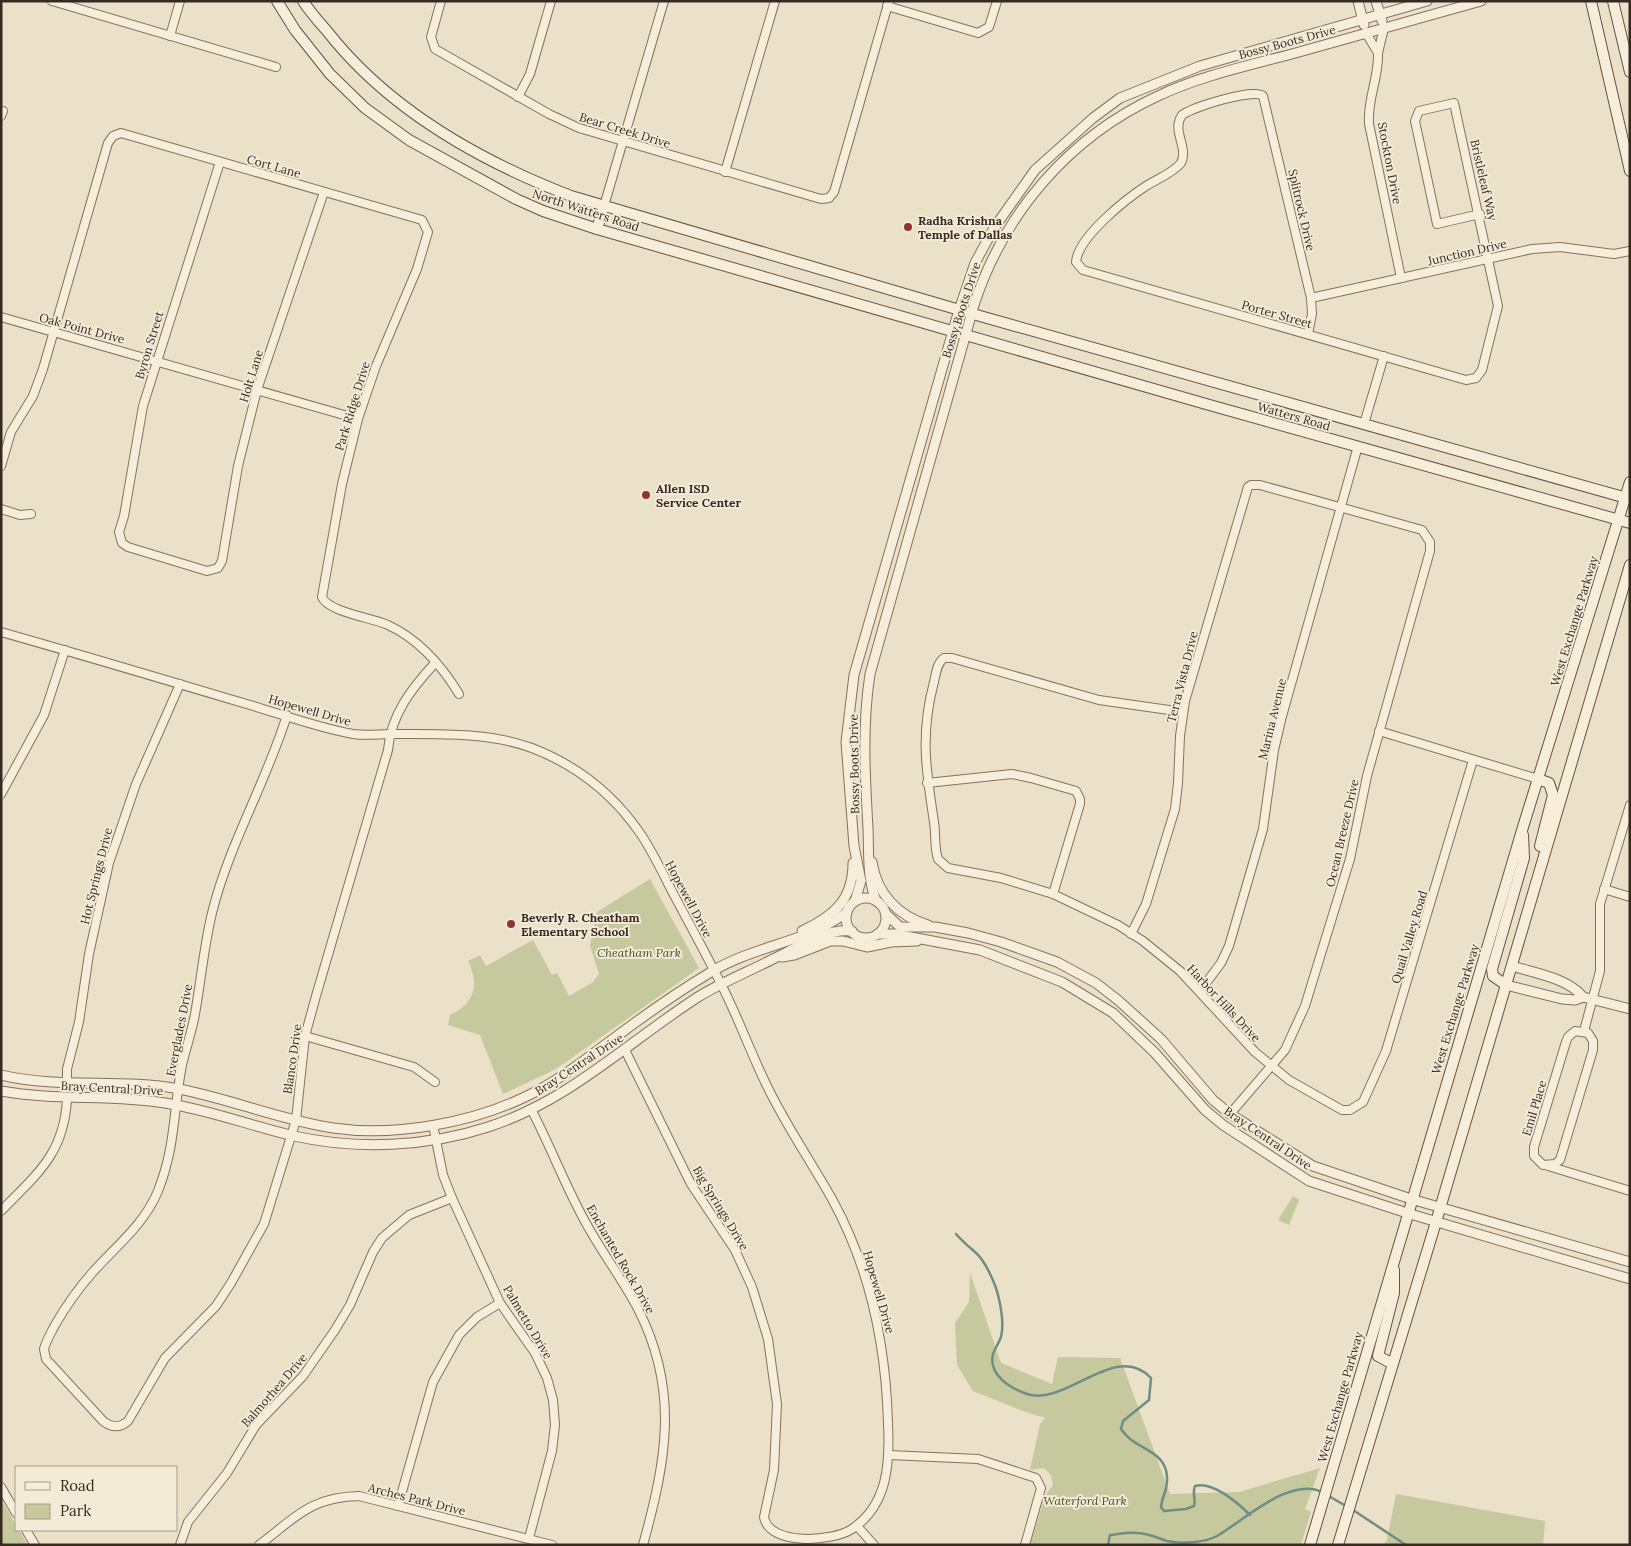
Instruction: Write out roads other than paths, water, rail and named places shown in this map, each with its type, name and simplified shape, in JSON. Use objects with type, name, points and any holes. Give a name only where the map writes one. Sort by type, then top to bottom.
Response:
[{"type":"main road","name":"North Watters Road","points":[[277,1],[295,30],[330,74],[365,108],[409,140],[516,199],[543,211],[597,229],[953,330]]},
{"type":"main road","name":"North Watters Road","points":[[303,1],[350,60],[392,98],[447,134],[538,183],[604,206],[958,310]]},
{"type":"main road","points":[[1591,1],[1630,171]]},
{"type":"main road","points":[[1613,1],[1630,72]]},
{"type":"main road","points":[[597,229],[604,206]]},
{"type":"main road","name":"Watters Road","points":[[958,310],[1627,499]]},
{"type":"main road","name":"Watters Road","points":[[953,330],[1630,523]]},
{"type":"main road","name":"West Exchange Parkway","points":[[1310,1544],[1523,827],[1619,519],[1627,499],[1630,482]]},
{"type":"main road","points":[[1338,1545],[1441,1207],[1630,565]]},
{"type":"main road","points":[[1537,878],[1536,861],[1553,795],[1549,782],[1538,779]]},
{"type":"main road","points":[[1506,984],[1493,976],[1492,969],[1524,858],[1523,827]]},
{"type":"main road","points":[[1393,1364],[1378,1356],[1394,1293],[1394,1257]]},
{"type":"street","points":[[52,1],[276,67]]},
{"type":"street","points":[[170,36],[180,1]]},
{"type":"street","name":"Bear Creek Drive","points":[[441,1],[431,37],[432,44],[439,52],[564,122],[622,142],[821,199],[829,198],[834,192],[888,4]]},
{"type":"street","points":[[518,97],[530,74],[551,1]]},
{"type":"street","points":[[604,206],[664,1]]},
{"type":"street","points":[[726,172],[775,1]]},
{"type":"street","points":[[888,4],[978,33],[986,30],[991,23],[997,1]]},
{"type":"street","points":[[1358,1],[1366,33],[1378,53]]},
{"type":"street","points":[[1376,1],[1384,28]]},
{"type":"street","name":"Bossy Boots Drive","points":[[855,901],[861,881],[854,846],[846,742],[854,675],[958,310],[975,263],[994,228],[1035,170],[1120,98],[1200,66],[1427,1]]},
{"type":"street","name":"Bossy Boots Drive","points":[[876,900],[869,878],[864,727],[870,674],[965,334],[985,271],[1000,242],[1029,198],[1086,141],[1120,116],[1159,95],[1212,76],[1481,1]]},
{"type":"street","name":"Stockton Drive","points":[[1384,28],[1378,53],[1378,70],[1368,112],[1401,278]]},
{"type":"street","points":[[1154,83],[1159,95]]},
{"type":"street","name":"Splitrock Drive","points":[[1076,262],[1078,252],[1103,222],[1131,197],[1179,166],[1183,160],[1184,153],[1178,128],[1179,119],[1187,112],[1204,105],[1260,93],[1265,99],[1311,298],[1312,314],[1308,334]]},
{"type":"street","name":"Bristleleaf Way","points":[[1476,378],[1482,370],[1498,306],[1490,258],[1480,214],[1454,103],[1423,110],[1415,118],[1437,224],[1480,214]]},
{"type":"street","name":"Cort Lane","points":[[52,332],[108,143],[113,136],[121,133],[418,218],[426,225]]},
{"type":"street","name":"Byron Street","points":[[215,569],[207,571],[128,547],[120,540],[136,441],[156,360],[220,162]]},
{"type":"street","name":"Holt Lane","points":[[215,569],[220,565],[228,536],[238,466],[257,390],[324,192]]},
{"type":"street","name":"Park Ridge Drive","points":[[426,225],[427,236],[417,269],[376,366],[358,419],[342,484],[329,569],[322,593],[323,600],[330,606],[386,624],[408,635],[435,663]]},
{"type":"street","name":"Junction Drive","points":[[1311,298],[1532,249],[1560,246],[1614,254],[1630,252]]},
{"type":"street","name":"Porter Street","points":[[1076,262],[1083,270],[1466,380],[1476,378]]},
{"type":"street","name":"Oak Point Drive","points":[[1,317],[358,419]]},
{"type":"street","points":[[1,466],[12,432],[33,396],[43,369],[52,332]]},
{"type":"street","points":[[1364,424],[1384,356]]},
{"type":"street","name":"Marina Avenue","points":[[1200,991],[1221,963],[1263,829],[1274,750],[1281,720],[1358,446]]},
{"type":"street","name":"Terra Vista Drive","points":[[1131,934],[1146,904],[1175,809],[1183,712],[1246,491],[1252,485],[1260,485],[1341,508]]},
{"type":"street","name":"Ocean Breeze Drive","points":[[1230,1114],[1272,1065],[1292,1038],[1305,1006],[1350,859],[1361,798],[1430,551],[1428,535],[1422,530],[1341,508]]},
{"type":"street","points":[[1,509],[20,515],[31,514]]},
{"type":"street","name":"Hopewell Drive","points":[[1,632],[351,733],[365,735],[462,736],[515,744],[560,760],[590,778],[621,808],[642,836],[722,985],[764,1081],[787,1126],[834,1202],[859,1259],[878,1324],[887,1382],[889,1455],[884,1490],[873,1509],[857,1526],[833,1538],[816,1541],[795,1540],[772,1532]]},
{"type":"street","points":[[1,794],[44,715],[65,650]]},
{"type":"street","points":[[1053,894],[1080,804],[1078,795],[1072,789],[1012,774],[927,783],[925,746],[929,700],[939,663],[944,658],[952,658],[1099,700],[1183,712]]},
{"type":"street","points":[[435,663],[449,677],[459,694]]},
{"type":"street","name":"Blanco Drive","points":[[115,1426],[122,1425],[133,1415],[165,1358],[216,1306],[245,1261],[267,1217],[296,1120],[305,1036],[388,750],[390,734],[404,701],[435,663]]},
{"type":"street","name":"Hot Springs Drive","points":[[67,1083],[68,1069],[79,1022],[89,954],[109,863],[134,791],[180,684]]},
{"type":"street","name":"Everglades Drive","points":[[115,1426],[103,1421],[49,1362],[44,1352],[45,1344],[78,1289],[124,1242],[140,1222],[156,1194],[167,1167],[178,1105],[182,1064],[195,1013],[205,946],[220,883],[274,756],[287,715]]},
{"type":"street","points":[[1379,731],[1538,779]]},
{"type":"street","name":"Quail Valley Road","points":[[1350,1110],[1363,1102],[1386,1051],[1473,760]]},
{"type":"street","name":"Harbor Hills Drive","points":[[927,783],[934,821],[936,855],[940,863],[948,868],[1001,878],[1053,894],[1084,907],[1131,934],[1164,958],[1200,991],[1245,1042],[1289,1080],[1342,1110],[1350,1110]]},
{"type":"street","points":[[1548,1166],[1559,1161],[1591,1056],[1593,1041],[1584,1031],[1588,998],[1600,971],[1598,914],[1630,805]]},
{"type":"street","points":[[869,845],[874,872],[891,902],[910,919],[935,928]]},
{"type":"street","points":[[777,943],[816,924],[843,902],[852,883],[854,846]]},
{"type":"street","points":[[1604,889],[1630,897]]},
{"type":"street","points":[[866,898],[876,900],[886,914],[884,927],[878,934],[866,938],[852,931],[846,920],[848,912],[855,901],[866,898]]},
{"type":"street","name":"Bray Central Drive","points":[[1,1075],[67,1083],[151,1085],[180,1089],[296,1120],[350,1129],[422,1128],[484,1113],[529,1095],[583,1062],[714,970],[744,954],[820,930],[848,912]]},
{"type":"street","name":"Bray Central Drive","points":[[886,914],[900,927],[935,928],[968,933],[1001,942],[1057,962],[1096,983],[1161,1039],[1213,1100],[1230,1114],[1313,1166],[1411,1199],[1630,1262]]},
{"type":"street","name":"Bray Central Drive","points":[[1,1091],[67,1099],[126,1099],[178,1105],[197,1108],[292,1136],[319,1141],[370,1145],[424,1142],[488,1127],[551,1100],[625,1050],[699,996],[778,957],[793,947],[832,932],[852,931]]},
{"type":"street","name":"Bray Central Drive","points":[[878,934],[896,934],[960,946],[1000,956],[1062,982],[1113,1013],[1155,1053],[1205,1110],[1261,1151],[1309,1181],[1436,1222],[1630,1279]]},
{"type":"street","points":[[778,957],[794,955],[830,941],[843,941],[867,947],[887,942],[927,941]]},
{"type":"street","points":[[1512,966],[1562,983],[1588,998],[1630,1009]]},
{"type":"street","points":[[1506,984],[1562,999],[1588,998]]},
{"type":"street","name":"Emil Place","points":[[1548,1166],[1536,1160],[1534,1146],[1568,1037],[1575,1031],[1584,1031]]},
{"type":"street","points":[[305,1036],[414,1067],[435,1082]]},
{"type":"street","name":"Big Springs Drive","points":[[625,1050],[691,1184],[736,1250],[752,1289],[768,1339],[777,1404],[774,1470],[764,1517],[765,1524],[772,1532]]},
{"type":"street","points":[[1,1211],[40,1171],[57,1147],[64,1125],[67,1099]]},
{"type":"street","name":"Enchanted Rock Drive","points":[[532,1109],[586,1223],[638,1308],[658,1360],[666,1410],[664,1453],[658,1490],[643,1545]]},
{"type":"street","name":"Palmetto Drive","points":[[433,1125],[443,1175],[452,1198],[500,1303],[535,1353],[547,1378],[553,1400],[555,1425],[552,1451],[529,1538]]},
{"type":"street","points":[[1559,1161],[1566,1171]]},
{"type":"street","points":[[1548,1166],[1630,1191]]},
{"type":"street","name":"Balmorhea Drive","points":[[180,1545],[188,1522],[227,1473],[256,1425],[303,1376],[325,1346],[350,1305],[373,1252],[382,1238],[409,1215],[452,1198]]},
{"type":"street","points":[[398,1506],[433,1382],[459,1335],[477,1317],[500,1303]]},
{"type":"street","points":[[889,1455],[978,1459],[1032,1476],[1039,1481],[1040,1491],[1024,1545]]},
{"type":"street","points":[[1,1487],[15,1510]]},
{"type":"street","name":"Arches Park Drive","points":[[259,1545],[304,1509],[326,1500],[359,1496],[552,1545]]},
{"type":"street","points":[[857,1526],[874,1545]]},
{"type":"street","points":[[27,1531],[35,1545]]},
{"type":"waterway","points":[[956,1234],[982,1260],[997,1290],[1002,1327],[1001,1337],[993,1354],[992,1362],[1002,1380],[1027,1394],[1042,1395],[1058,1392],[1107,1370],[1122,1366],[1137,1368],[1151,1378],[1149,1400],[1123,1421],[1121,1429],[1127,1436],[1155,1455],[1165,1468],[1167,1482],[1161,1507],[1164,1511],[1186,1509],[1194,1506],[1195,1486],[1202,1485],[1225,1494],[1250,1515]]},
{"type":"waterway","points":[[1108,1545],[1110,1535],[1131,1533],[1145,1534],[1173,1542],[1186,1543],[1206,1540],[1217,1536],[1267,1502],[1282,1495],[1296,1490],[1309,1489],[1322,1492]]},
{"type":"waterway","points":[[1327,1495],[1346,1506]]},
{"type":"waterway","points":[[1353,1510],[1406,1545]]},
{"type":"place","name":"Radha Krishna Temple of Dallas","points":[[908,227]]},
{"type":"place","name":"Allen ISD Service Center","points":[[646,495]]},
{"type":"place","name":"Beverly R. Cheatham Elementary School","points":[[511,924]]},
{"type":"park label","name":"Cheatham Park","points":[[639,952]]},
{"type":"park label","name":"Waterford Park","points":[[1085,1500]]}]
